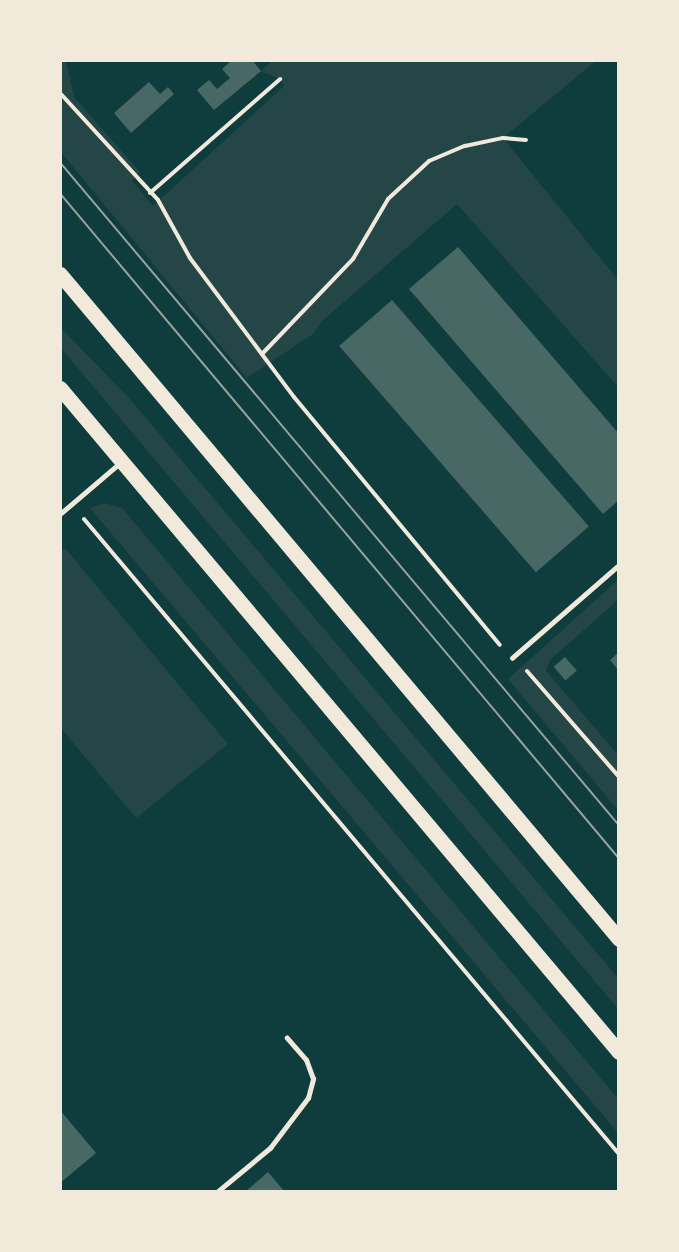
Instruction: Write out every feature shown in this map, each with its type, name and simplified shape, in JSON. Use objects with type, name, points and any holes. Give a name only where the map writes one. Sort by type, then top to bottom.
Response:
[{"type":"main road","points":[[60,274],[619,939]]},
{"type":"main road","points":[[60,388],[619,1052]]},
{"type":"lane","points":[[60,514],[122,461]]},
{"type":"lane","points":[[512,658],[619,565]]},
{"type":"lane","points":[[217,1192],[270,1148],[309,1098],[313,1079],[306,1060],[287,1038]]},
{"type":"path","points":[[150,192],[280,79]]},
{"type":"path","points":[[60,93],[150,192],[190,258],[331,444],[512,658],[560,707],[619,777]]},
{"type":"path","points":[[262,354],[353,259],[388,199],[429,161],[465,146],[503,138],[526,140]]},
{"type":"path","points":[[72,505],[619,1154]]},
{"type":"shaded area","points":[[60,60],[66,60],[74,97],[140,172],[132,181],[153,206],[284,86],[280,79],[261,71],[273,60],[597,60],[503,138],[619,281],[619,388],[457,204],[322,321],[313,334],[247,378],[60,151]]},
{"type":"shaded area","points":[[60,327],[129,398],[619,979],[619,1010],[60,347]]},
{"type":"shaded area","points":[[104,503],[122,508],[619,1100],[619,1134],[90,508]]},
{"type":"shaded area","points":[[65,548],[228,744],[136,818],[60,727],[60,552]]},
{"type":"shaded area","points":[[619,579],[619,599],[550,660],[546,671],[619,756],[619,811],[508,679]]},
{"type":"building","points":[[232,60],[252,60],[261,71],[214,110],[197,90],[209,80],[217,89],[230,78],[222,69]]},
{"type":"building","points":[[149,82],[160,94],[168,87],[174,94],[131,133],[114,113]]},
{"type":"building","points":[[458,247],[619,434],[619,500],[603,514],[409,289]]},
{"type":"building","points":[[392,300],[589,526],[536,572],[339,346]]},
{"type":"building","points":[[619,652],[619,671],[610,660]]},
{"type":"building","points":[[565,657],[577,671],[565,680],[554,667]]},
{"type":"building","points":[[60,1110],[96,1153],[60,1183]]},
{"type":"building","points":[[268,1172],[285,1192],[245,1192]]},
{"type":"tram line","points":[[60,162],[619,825]]},
{"type":"tram line","points":[[60,193],[619,858]]}]
